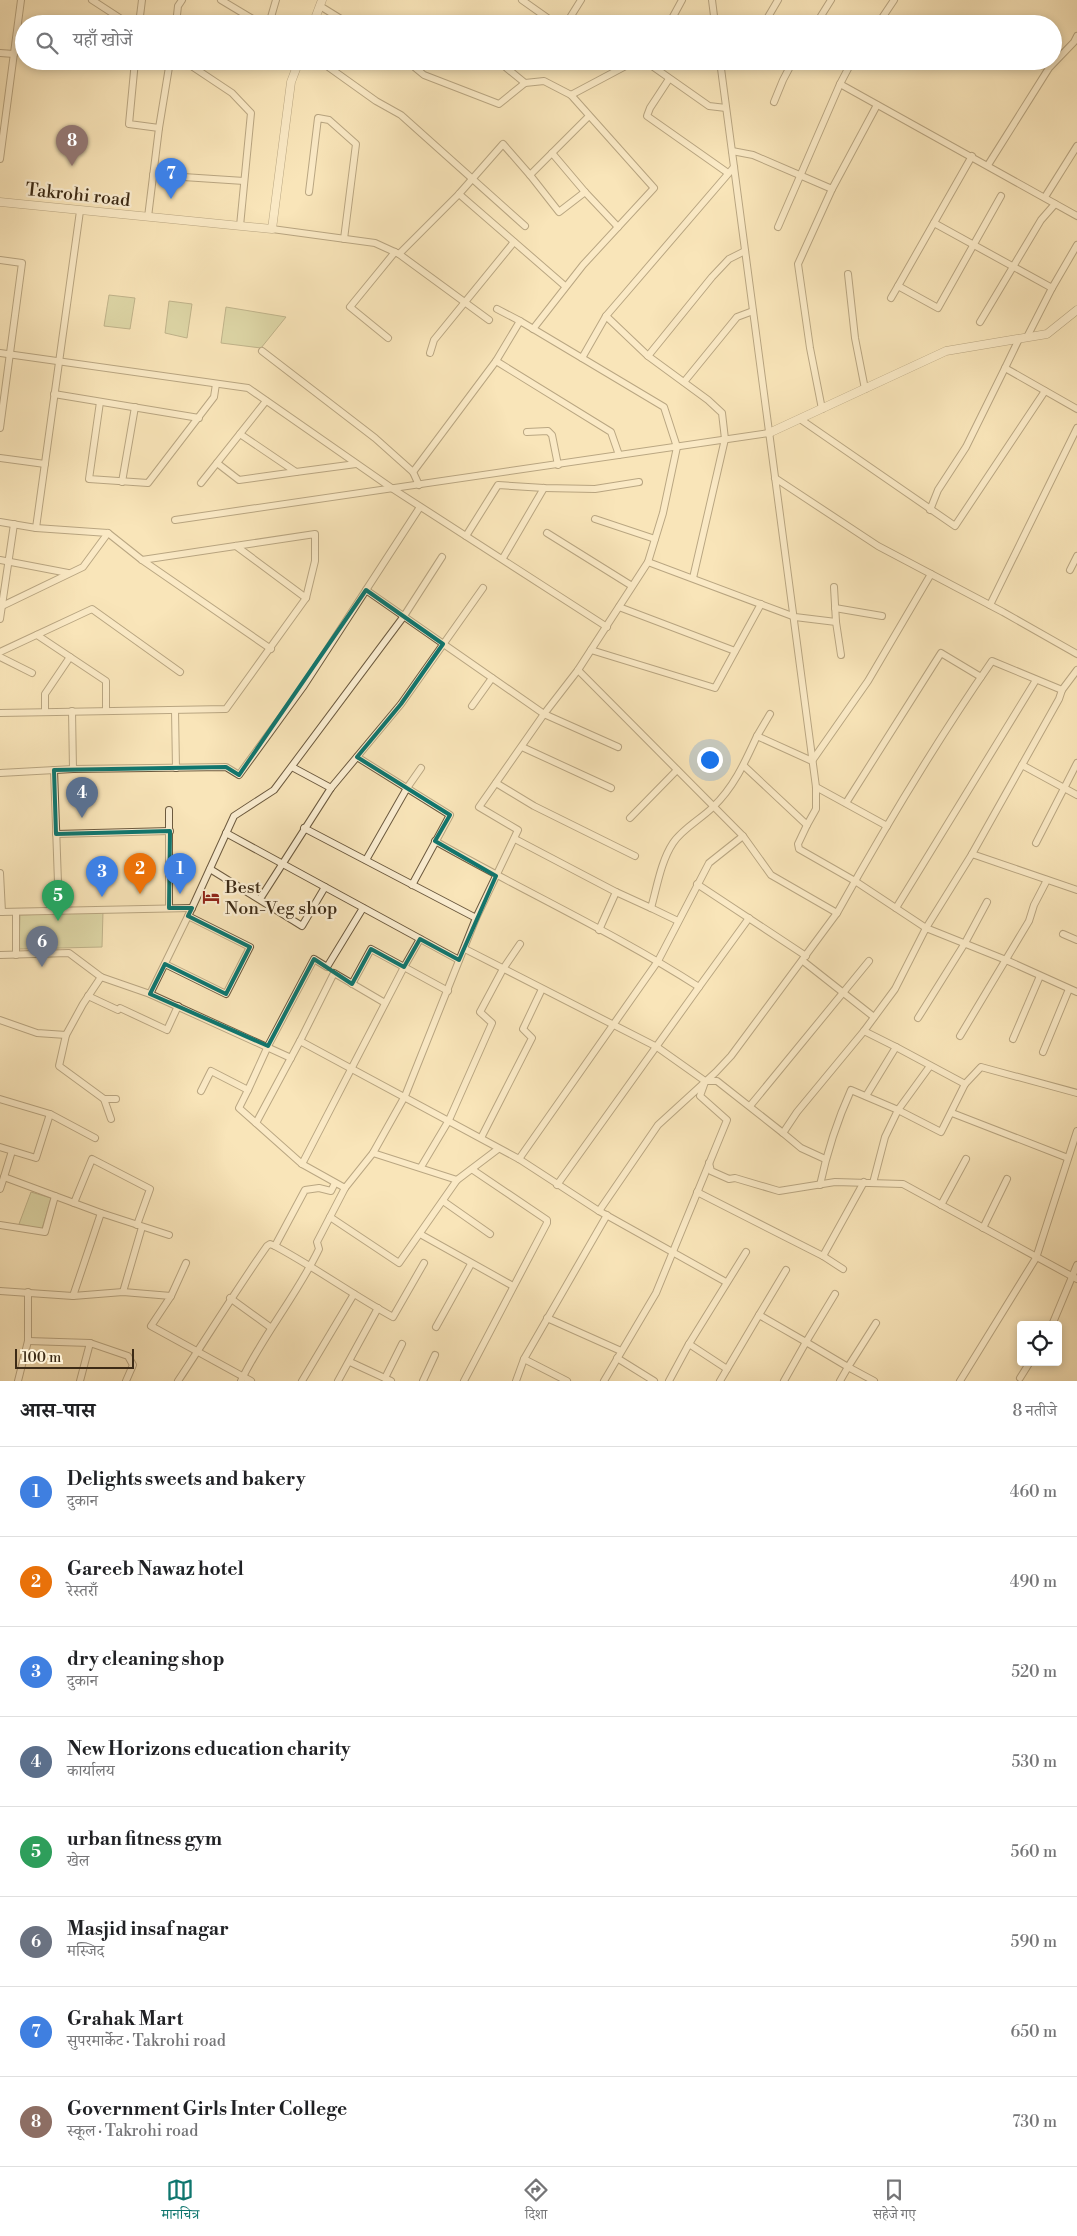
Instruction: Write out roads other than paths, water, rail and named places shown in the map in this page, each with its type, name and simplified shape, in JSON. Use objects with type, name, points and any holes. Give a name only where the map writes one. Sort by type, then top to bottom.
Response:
[{"type":"street","points":[[19,15],[21,0]]},
{"type":"street","points":[[92,0],[115,15]]},
{"type":"street","points":[[140,15],[142,0]]},
{"type":"street","points":[[177,15],[178,6],[182,0]]},
{"type":"street","points":[[221,0],[246,15]]},
{"type":"street","points":[[272,15],[276,0]]},
{"type":"street","points":[[522,0],[530,2],[545,15]]},
{"type":"street","points":[[572,15],[581,0]]},
{"type":"street","points":[[673,15],[682,0]]},
{"type":"street","points":[[712,0],[714,15]]},
{"type":"street","points":[[769,15],[778,0]]},
{"type":"street","points":[[822,15],[831,0]]},
{"type":"street","points":[[884,15],[894,0]]},
{"type":"street","points":[[316,15],[321,3],[338,15]]},
{"type":"street","points":[[1062,54],[1077,36]]},
{"type":"street","points":[[0,160],[15,46]]},
{"type":"street","points":[[0,53],[14,54]]},
{"type":"street","points":[[134,70],[129,124],[159,128]]},
{"type":"street","points":[[148,217],[169,70]]},
{"type":"street","points":[[198,70],[232,93],[250,113],[240,226]]},
{"type":"street","points":[[296,70],[291,82],[272,230],[375,243],[397,253],[489,320]]},
{"type":"street","points":[[332,70],[376,102],[401,115],[472,176],[526,226]]},
{"type":"street","points":[[418,70],[424,75],[499,104],[525,84],[544,81],[571,95],[654,188],[565,286],[533,329]]},
{"type":"street","points":[[509,70],[525,84]]},
{"type":"street","points":[[571,95],[618,70]]},
{"type":"street","points":[[656,70],[709,106],[726,108]]},
{"type":"street","points":[[721,70],[816,787],[816,809],[798,844],[799,849],[855,881],[926,928],[1006,960],[1077,992]]},
{"type":"street","points":[[774,102],[788,70]]},
{"type":"street","points":[[778,227],[846,70]]},
{"type":"street","points":[[988,166],[1048,70]]},
{"type":"street","points":[[668,79],[647,116],[728,173]]},
{"type":"street","points":[[840,84],[1077,216]]},
{"type":"street","points":[[822,409],[810,348],[798,264],[832,189],[877,104]]},
{"type":"street","points":[[530,175],[589,116]]},
{"type":"street","points":[[309,192],[318,118],[329,120],[356,144],[344,239]]},
{"type":"street","points":[[388,338],[350,307],[397,253],[459,194],[472,176],[503,144],[559,212],[585,192]]},
{"type":"street","points":[[1045,198],[1077,146]]},
{"type":"street","points":[[732,151],[753,155],[832,189]]},
{"type":"street","points":[[552,153],[618,227]]},
{"type":"street","points":[[891,298],[972,156]]},
{"type":"street","points":[[582,358],[606,316],[734,167]]},
{"type":"street","points":[[153,175],[244,181]]},
{"type":"street","points":[[459,194],[565,286]]},
{"type":"street","points":[[898,286],[938,308],[1001,196]]},
{"type":"street","name":"Takrohi road","points":[[0,202],[272,230]]},
{"type":"street","points":[[980,322],[1041,220],[1055,204]]},
{"type":"street","points":[[36,528],[80,211]]},
{"type":"street","points":[[934,223],[1052,288]]},
{"type":"street","points":[[430,353],[434,340],[514,242]]},
{"type":"street","points":[[930,510],[938,490],[966,447],[1005,368],[1077,245]]},
{"type":"street","points":[[648,356],[712,277],[729,259],[745,251]]},
{"type":"street","points":[[0,260],[22,263],[0,428]]},
{"type":"street","points":[[848,274],[855,338],[865,389]]},
{"type":"street","points":[[242,1379],[270,1327],[311,1265],[319,1249],[317,1242],[346,1188],[373,1153],[405,1096],[448,991],[449,981],[465,949],[476,918],[518,830],[479,807],[544,714],[578,670],[648,562],[677,447],[664,407],[520,321],[497,310]]},
{"type":"street","points":[[174,520],[768,433],[946,352],[1047,334],[1077,310]]},
{"type":"street","points":[[684,382],[737,317],[753,311]]},
{"type":"street","points":[[606,316],[648,356],[708,400],[722,413],[726,439],[692,578]]},
{"type":"street","points":[[413,472],[496,361],[520,321]]},
{"type":"street","points":[[262,351],[376,438],[413,472],[419,485]]},
{"type":"street","points":[[0,353],[248,388],[420,507],[503,558],[607,626]]},
{"type":"street","points":[[496,361],[611,432],[619,455]]},
{"type":"street","points":[[1005,368],[1077,410]]},
{"type":"street","points":[[100,402],[89,479],[148,483],[214,397],[216,384]]},
{"type":"street","points":[[800,419],[955,526],[1045,391]]},
{"type":"street","points":[[54,394],[199,418]]},
{"type":"street","points":[[201,483],[266,401]]},
{"type":"street","points":[[122,482],[135,408]]},
{"type":"street","points":[[990,604],[1077,428]]},
{"type":"street","points":[[527,432],[548,431],[552,435],[558,465]]},
{"type":"street","points":[[240,434],[296,472]]},
{"type":"street","points":[[0,458],[45,464]]},
{"type":"street","points":[[217,463],[239,480],[356,464]]},
{"type":"street","points":[[775,478],[878,546],[990,604],[1077,654]]},
{"type":"street","points":[[466,536],[498,485],[595,489],[639,482]]},
{"type":"street","points":[[503,558],[544,488]]},
{"type":"street","points":[[0,773],[73,769],[226,767],[239,775],[303,687],[420,507]]},
{"type":"street","points":[[595,518],[655,539]]},
{"type":"street","points":[[0,522],[36,528],[108,533],[142,560],[271,649]]},
{"type":"street","points":[[0,619],[14,524]]},
{"type":"street","points":[[1,607],[83,567],[108,533]]},
{"type":"street","points":[[547,533],[632,586]]},
{"type":"street","points":[[0,712],[226,709],[306,598],[315,560],[315,534],[142,560]]},
{"type":"street","points":[[236,546],[306,598]]},
{"type":"street","points":[[1070,570],[1077,556]]},
{"type":"street","points":[[150,994],[234,816],[274,790],[404,616],[442,557]]},
{"type":"street","points":[[0,560],[68,573]]},
{"type":"street","points":[[648,562],[794,617],[836,622]]},
{"type":"street","points":[[812,761],[868,681],[931,574]]},
{"type":"street","points":[[834,587],[836,622],[841,655]]},
{"type":"street","points":[[260,899],[331,788],[401,704],[483,588]]},
{"type":"street","points":[[366,590],[544,714],[618,747]]},
{"type":"street","points":[[591,650],[715,688],[761,604]]},
{"type":"street","points":[[619,607],[736,651]]},
{"type":"street","points":[[835,608],[882,616]]},
{"type":"street","points":[[0,652],[92,609],[180,672]]},
{"type":"street","points":[[38,635],[106,681],[106,711]]},
{"type":"street","points":[[846,803],[941,653],[981,676]]},
{"type":"street","points":[[0,657],[32,673]]},
{"type":"street","points":[[45,712],[45,694],[70,657]]},
{"type":"street","points":[[598,1210],[658,1125],[731,1056],[805,958],[837,913],[887,826],[953,718],[992,661],[1062,690]]},
{"type":"street","points":[[578,670],[743,836],[771,875],[837,913]]},
{"type":"street","points":[[783,1133],[797,1112],[864,1031],[895,988],[926,928],[972,854],[1059,699],[1062,690],[1077,670]]},
{"type":"street","points":[[472,706],[492,678]]},
{"type":"street","points":[[896,908],[1036,680]]},
{"type":"street","points":[[175,710],[176,768]]},
{"type":"street","points":[[72,711],[73,769]]},
{"type":"street","points":[[651,908],[666,858],[673,842],[714,807],[730,788],[744,766],[757,736],[770,714]]},
{"type":"street","points":[[757,736],[812,761]]},
{"type":"street","points":[[522,748],[611,788]]},
{"type":"street","points":[[357,757],[450,815],[412,885]]},
{"type":"street","points":[[1036,843],[1077,763]]},
{"type":"street","points":[[1022,765],[1077,795]]},
{"type":"street","points":[[744,766],[807,825]]},
{"type":"street","points":[[292,767],[331,788]]},
{"type":"street","points":[[366,860],[407,788],[422,768]]},
{"type":"street","points":[[54,770],[59,911]]},
{"type":"street","points":[[630,818],[677,770]]},
{"type":"street","points":[[496,783],[534,806],[635,856]]},
{"type":"street","points":[[816,787],[887,826]]},
{"type":"street","points":[[168,908],[169,810]]},
{"type":"street","points":[[304,828],[476,918]]},
{"type":"street","points":[[56,834],[170,831]]},
{"type":"street","points":[[226,833],[459,960]]},
{"type":"street","points":[[519,1159],[658,961],[709,863],[743,836]]},
{"type":"street","points":[[515,839],[616,892],[678,921]]},
{"type":"street","points":[[435,841],[496,876],[658,961],[699,988]]},
{"type":"street","points":[[972,854],[1077,890]]},
{"type":"street","points":[[210,869],[302,926],[325,887]]},
{"type":"street","points":[[0,873],[1,912],[192,908]]},
{"type":"street","points":[[960,1036],[1029,921],[1047,880]]},
{"type":"street","points":[[697,884],[805,958],[874,1017]]},
{"type":"street","points":[[599,930],[616,892]]},
{"type":"street","points":[[918,1018],[965,943],[987,902]]},
{"type":"street","points":[[327,967],[363,908]]},
{"type":"street","points":[[16,912],[16,955]]},
{"type":"street","points":[[165,964],[226,994],[250,947],[188,916]]},
{"type":"street","points":[[557,1185],[749,918]]},
{"type":"street","points":[[1063,934],[1077,940]]},
{"type":"street","points":[[302,1164],[420,938]]},
{"type":"street","points":[[420,1168],[449,1120],[492,1023],[480,1012],[503,968],[520,944]]},
{"type":"street","points":[[352,984],[371,949],[448,991]]},
{"type":"street","points":[[465,949],[658,1047],[705,1081],[717,1081],[802,1148],[825,1159]]},
{"type":"street","points":[[0,955],[69,953],[101,977],[150,994],[291,1058]]},
{"type":"street","points":[[346,1188],[302,1164],[239,1108],[268,1046],[314,960],[385,1003]]},
{"type":"street","points":[[750,1106],[869,961]]},
{"type":"street","points":[[256,1124],[334,973]]},
{"type":"street","points":[[1013,1039],[1040,976]]},
{"type":"street","points":[[101,977],[66,1035],[59,1066],[104,1099],[116,1099]]},
{"type":"street","points":[[481,1138],[532,1038],[522,1029],[542,989]]},
{"type":"street","points":[[1043,1052],[1069,989]]},
{"type":"street","points":[[88,996],[168,1030],[178,1006]]},
{"type":"street","points":[[0,1020],[37,1033],[66,1035]]},
{"type":"street","points":[[864,1031],[966,1084]]},
{"type":"street","points":[[300,1041],[519,1159],[598,1210],[726,1282]]},
{"type":"street","points":[[866,1096],[896,1047]]},
{"type":"street","points":[[873,1183],[885,1137],[898,1110],[930,1066]]},
{"type":"street","points":[[820,1186],[825,1159],[837,1122],[851,1090],[898,1110],[942,1132],[966,1084],[981,1067],[1077,1093]]},
{"type":"street","points":[[201,1092],[212,1071],[248,1090]]},
{"type":"street","points":[[604,1381],[656,1292],[727,1120],[700,1096],[705,1081]]},
{"type":"street","points":[[0,1099],[50,1114],[95,1138]]},
{"type":"street","points":[[104,1099],[110,1119]]},
{"type":"street","points":[[952,1113],[1068,1158]]},
{"type":"street","points":[[0,1147],[36,1158],[50,1114]]},
{"type":"street","points":[[960,1381],[1036,1258],[1077,1131]]},
{"type":"street","points":[[330,1217],[399,1262],[458,1180],[498,1149]]},
{"type":"street","points":[[0,1189],[12,1151]]},
{"type":"street","points":[[373,1153],[458,1180]]},
{"type":"street","points":[[942,1205],[966,1158]]},
{"type":"street","points":[[74,1203],[92,1159],[150,1189],[123,1292]]},
{"type":"street","points":[[709,1163],[711,1171],[729,1179],[735,1178],[779,1191],[820,1186],[835,1182],[902,1184],[1075,1278]]},
{"type":"street","points":[[464,1381],[547,1220],[473,1170]]},
{"type":"street","points":[[4,1177],[101,1213],[169,1235]]},
{"type":"street","points":[[983,1228],[1007,1179]]},
{"type":"street","points":[[823,1256],[864,1182]]},
{"type":"street","points":[[275,1246],[305,1190],[318,1188],[331,1191],[335,1183]]},
{"type":"street","points":[[697,1192],[823,1256],[843,1269]]},
{"type":"street","points":[[0,1226],[45,1232],[55,1196]]},
{"type":"street","points":[[443,1201],[490,1234]]},
{"type":"street","points":[[73,1296],[101,1213]]},
{"type":"street","points":[[516,1381],[524,1359],[607,1215]]},
{"type":"street","points":[[420,1234],[513,1286]]},
{"type":"street","points":[[178,1381],[198,1353],[230,1298],[270,1244],[311,1265],[393,1317],[424,1263]]},
{"type":"street","points":[[669,1381],[726,1282],[746,1252]]},
{"type":"street","points":[[186,1262],[171,1296],[151,1326],[242,1379],[251,1381]]},
{"type":"street","points":[[436,1327],[471,1264]]},
{"type":"street","points":[[1054,1321],[1075,1278],[1077,1265]]},
{"type":"street","points":[[720,1381],[786,1270]]},
{"type":"street","points":[[0,1291],[73,1296],[123,1292],[171,1296]]},
{"type":"street","points":[[18,1381],[28,1341],[28,1292]]},
{"type":"street","points":[[302,1381],[354,1294]]},
{"type":"street","points":[[784,1381],[835,1294]]},
{"type":"street","points":[[230,1298],[270,1327]]},
{"type":"street","points":[[338,1381],[378,1308]]},
{"type":"street","points":[[759,1315],[874,1381]]},
{"type":"street","points":[[547,1318],[622,1351]]},
{"type":"street","points":[[840,1381],[876,1323]]},
{"type":"street","points":[[28,1341],[90,1343],[128,1356],[133,1364],[126,1381]]},
{"type":"street","points":[[80,1381],[90,1343]]},
{"type":"street","points":[[350,1362],[388,1380],[402,1344]]},
{"type":"street","points":[[689,1344],[726,1369]]},
{"type":"street","points":[[423,1381],[435,1354]]},
{"type":"street","points":[[617,1358],[654,1381]]},
{"type":"street","points":[[524,1359],[567,1381]]},
{"type":"street","points":[[1020,1378],[1028,1366]]},
{"type":"place","name":"Government Girls Inter College","points":[[72,166]]},
{"type":"place","name":"Grahak Mart","points":[[171,199]]},
{"type":"place","name":"New Horizons education charity","points":[[82,818]]},
{"type":"place","name":"Gareeb Nawaz hotel","points":[[140,894]]},
{"type":"place","name":"Delights sweets and bakery","points":[[180,894]]},
{"type":"place","name":"dry cleaning shop","points":[[102,897]]},
{"type":"place","name":"Best Non-Veg shop","points":[[211,897]]},
{"type":"place","name":"urban fitness gym","points":[[58,921]]},
{"type":"place","name":"Masjid insaf nagar","points":[[42,967]]}]
